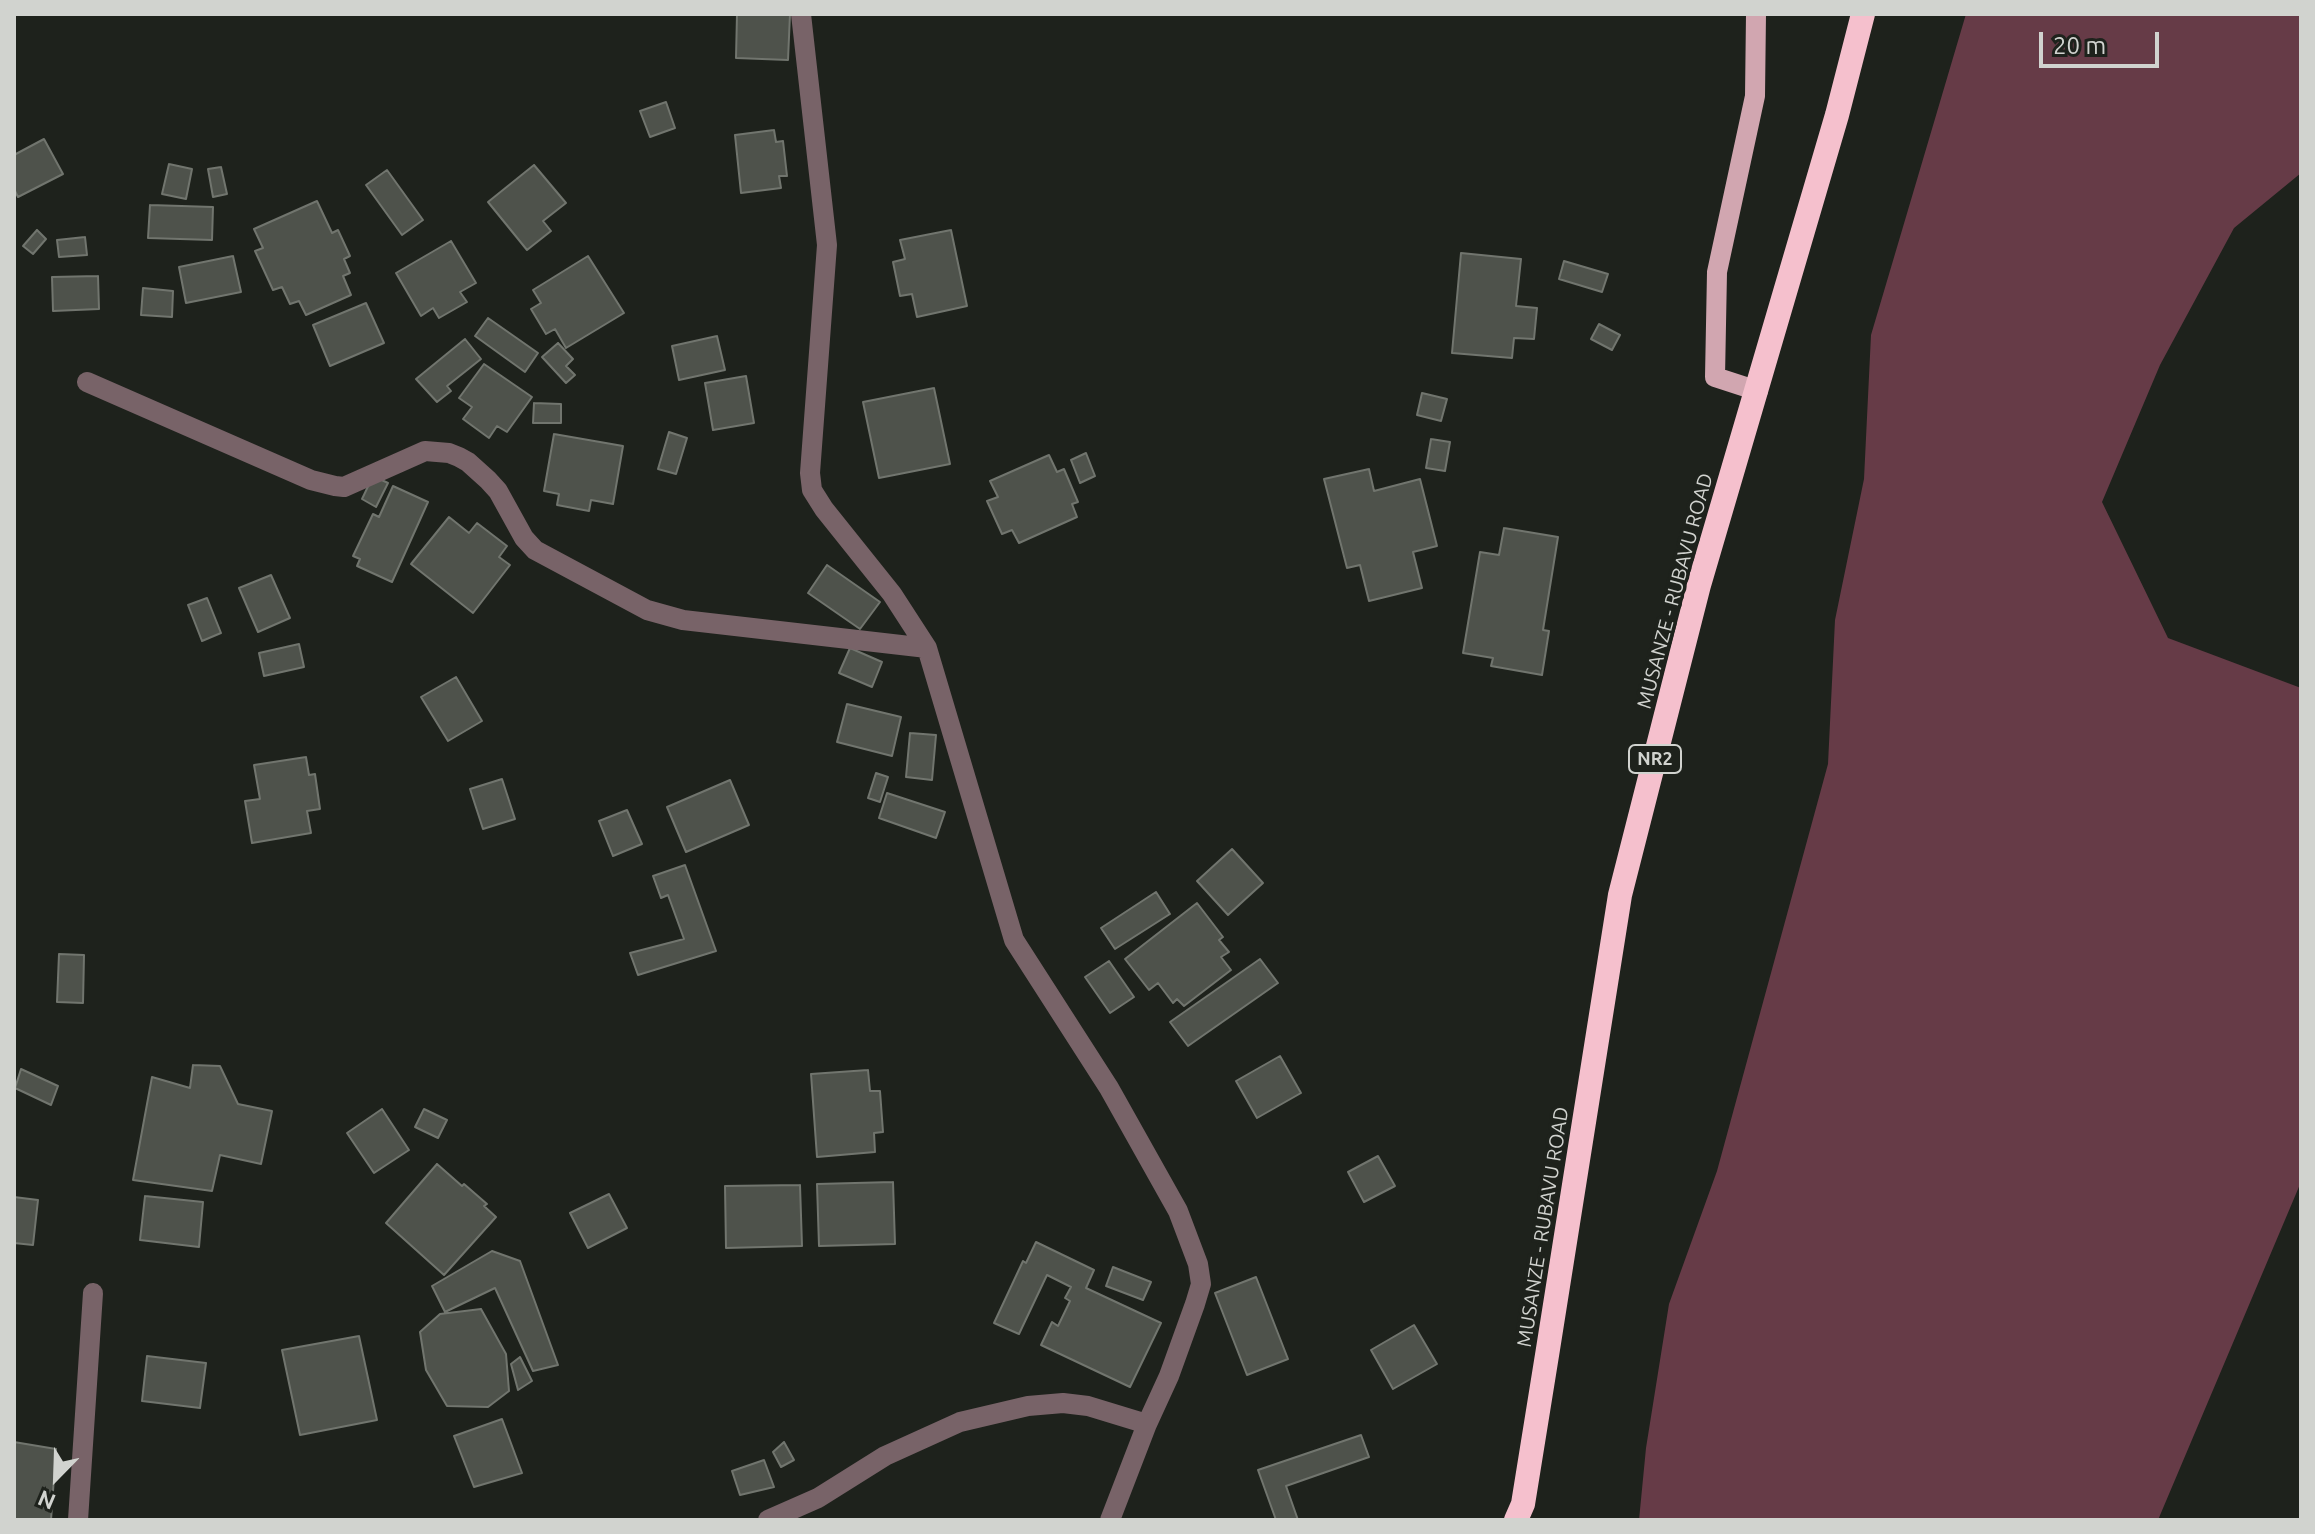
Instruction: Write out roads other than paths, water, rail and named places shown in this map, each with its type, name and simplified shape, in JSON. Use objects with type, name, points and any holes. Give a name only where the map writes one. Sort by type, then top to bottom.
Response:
[{"type":"highway","name":"MUSANZE - RUBAVU ROAD","points":[[1516,1520],[1523,1504],[1620,895],[1699,585],[1758,391],[1863,14]]},
{"type":"main road","points":[[1756,14],[1755,96],[1717,272],[1715,377],[1758,391]]},
{"type":"street","points":[[801,14],[827,245],[810,473],[812,490],[892,594],[927,648],[1014,940],[1109,1088],[1178,1211],[1198,1264],[1201,1284],[1195,1304],[1110,1520]]},
{"type":"street","points":[[87,382],[311,480],[335,486],[344,487],[425,451],[459,457],[498,491],[524,538],[535,550],[647,610],[683,620],[927,648]]},
{"type":"street","points":[[78,1520],[93,1293]]},
{"type":"street","points":[[768,1520],[818,1498],[885,1456],[960,1422],[1028,1406],[1063,1403],[1088,1406],[1147,1424]]}]
